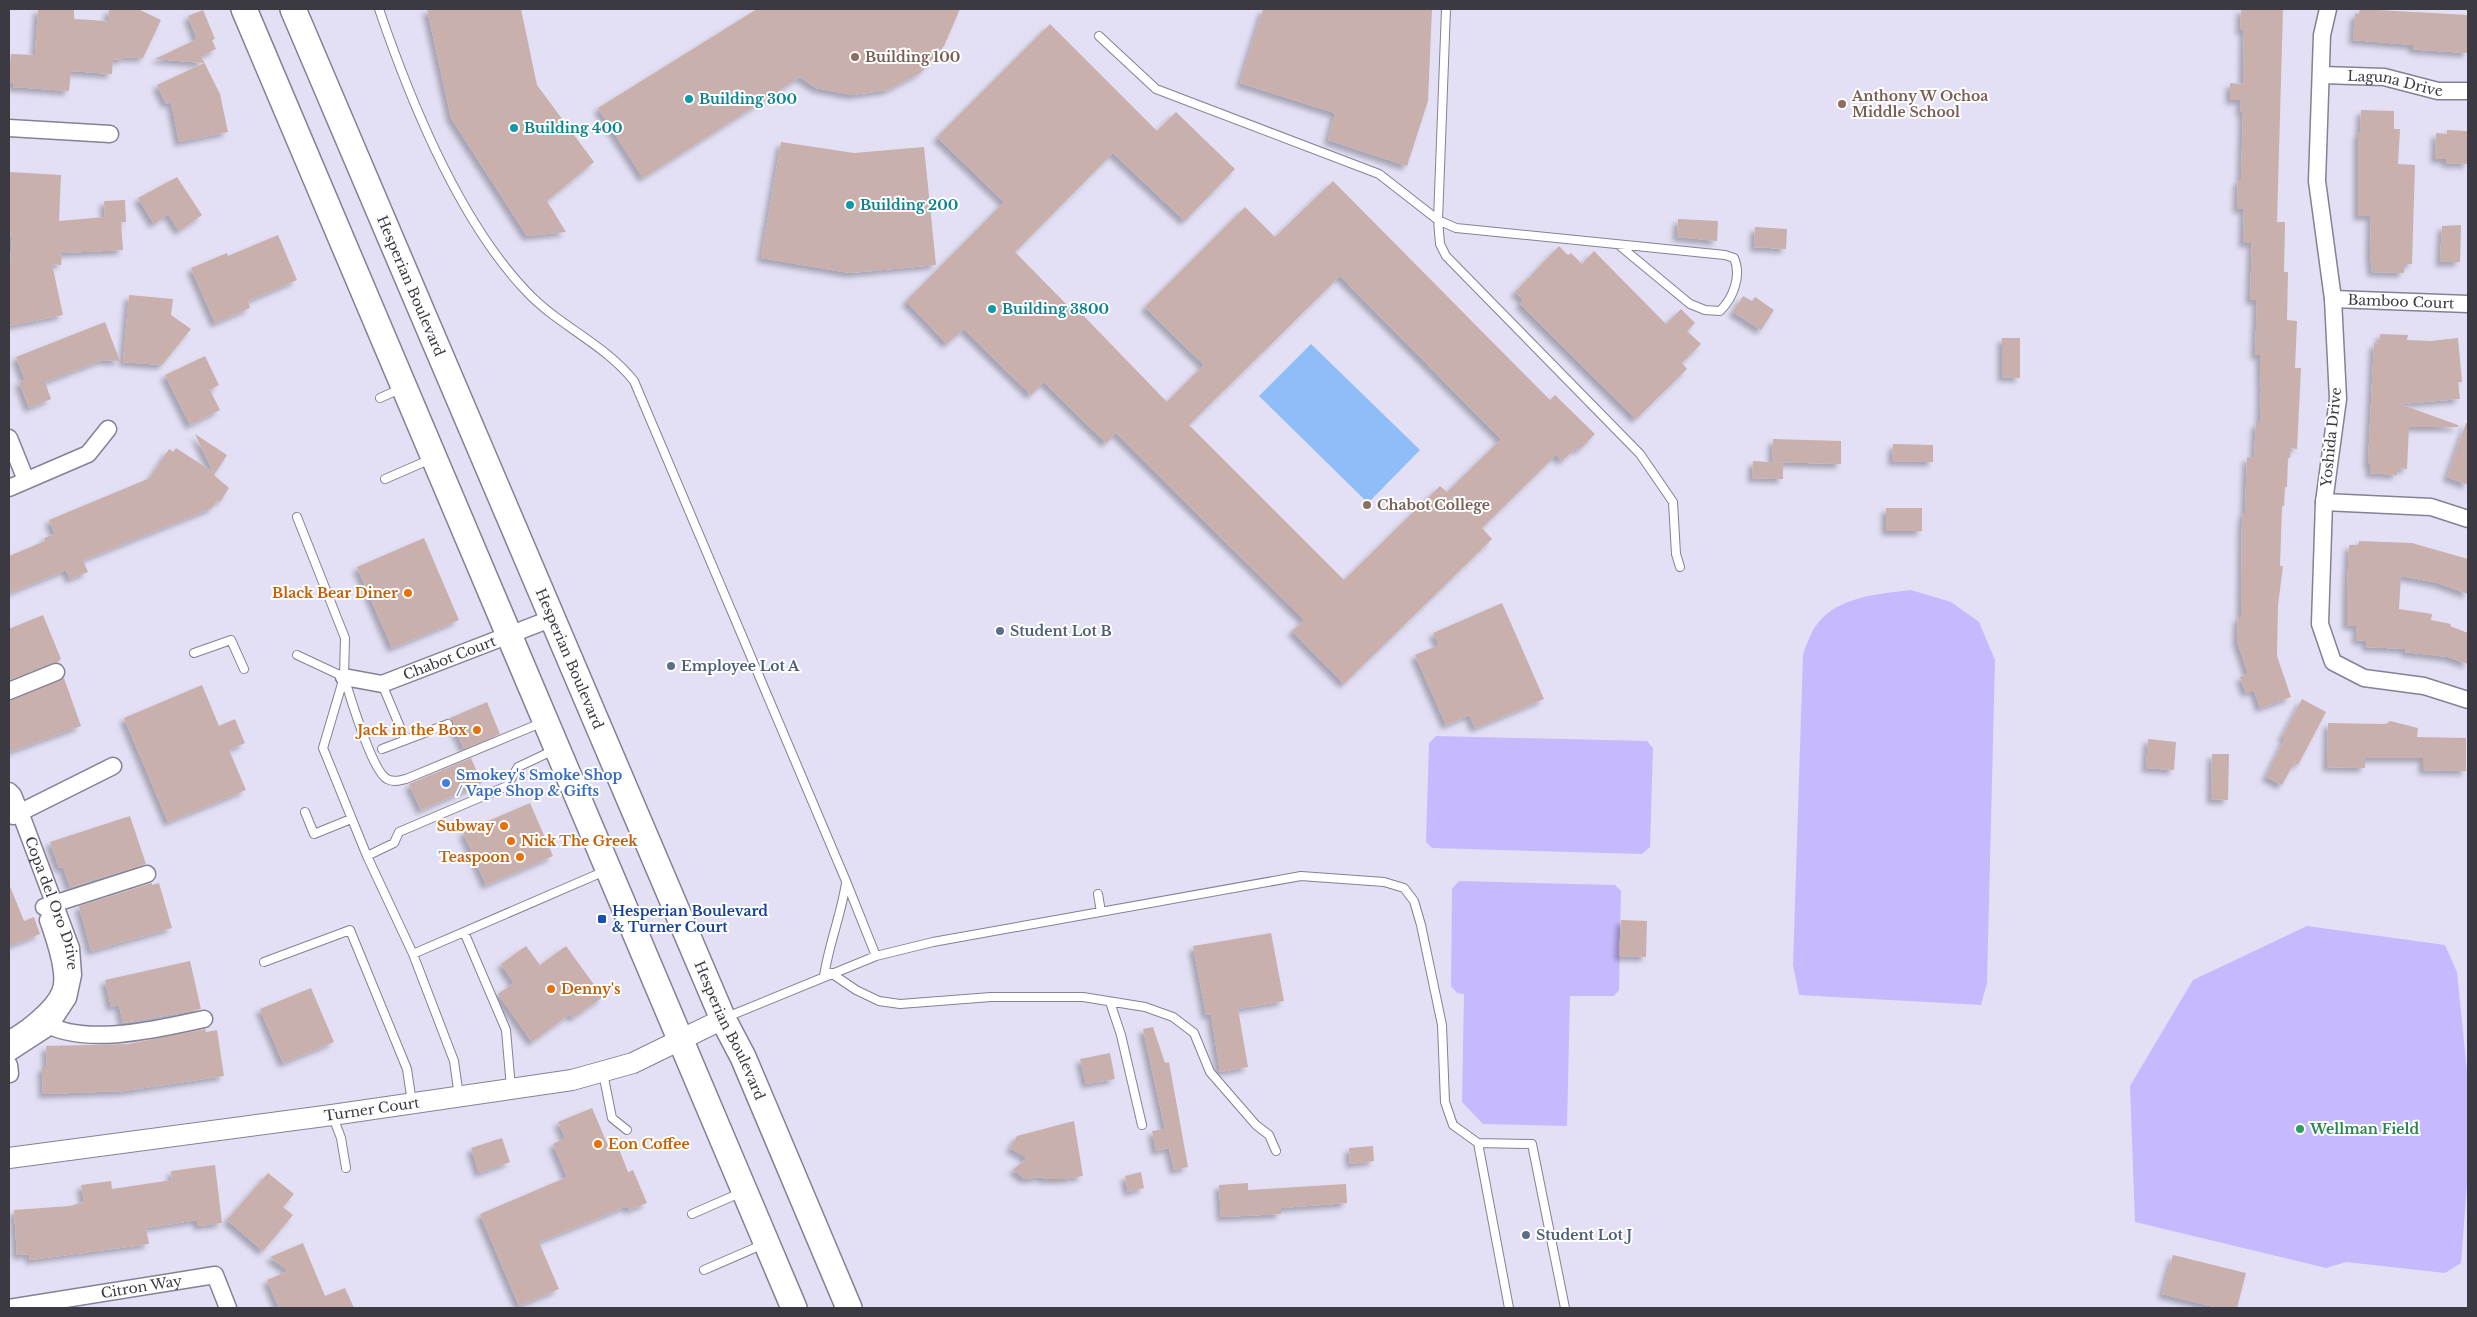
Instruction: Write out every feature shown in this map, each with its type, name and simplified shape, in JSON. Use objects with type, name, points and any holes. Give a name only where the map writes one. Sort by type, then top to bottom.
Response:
[{"type":"main road","points":[[244,9],[794,1308]]},
{"type":"main road","name":"Hesperian Boulevard","points":[[293,9],[723,1019],[743,1057],[849,1308]]},
{"type":"street","name":"Yoshida Drive","points":[[2328,9],[2322,35],[2317,181],[2333,299],[2338,399],[2324,502],[2320,624],[2332,662],[2364,678],[2424,686],[2468,700]]},
{"type":"street","name":"Laguna Drive","points":[[2322,75],[2384,77],[2438,90],[2468,91]]},
{"type":"street","points":[[9,128],[110,134]]},
{"type":"street","name":"Bamboo Court","points":[[2333,299],[2468,304]]},
{"type":"street","points":[[9,488],[88,454],[108,429]]},
{"type":"street","points":[[9,438],[26,480]]},
{"type":"street","points":[[2324,502],[2431,507],[2468,519]]},
{"type":"street","name":"Chabot Court","points":[[382,684],[553,618]]},
{"type":"street","points":[[9,691],[56,672]]},
{"type":"street","points":[[344,677],[382,684]]},
{"type":"street","points":[[14,811],[113,766]]},
{"type":"street","name":"Copa del Oro Drive","points":[[9,791],[13,796],[14,811],[49,905],[61,957],[61,991],[44,1023],[9,1054]]},
{"type":"street","points":[[49,905],[147,874]]},
{"type":"street","points":[[44,1023],[73,1034],[124,1033],[204,1019]]},
{"type":"street","name":"Turner Court","points":[[9,1158],[332,1115],[572,1080],[603,1073],[633,1063],[723,1019]]},
{"type":"street","name":"Copa del Oro Drive","points":[[9,1040],[44,1023]]},
{"type":"street","name":"Citron Way","points":[[9,1308],[215,1275],[228,1308]]},
{"type":"lane","points":[[380,9],[395,55],[424,125],[465,204],[490,246],[528,293],[623,367],[634,382],[876,956]]},
{"type":"lane","points":[[1446,9],[1438,220],[1440,244],[1446,256],[1640,454],[1673,502],[1676,554],[1680,568]]},
{"type":"lane","points":[[1099,36],[1156,89],[1379,174],[1438,220],[1456,228],[1620,246],[1725,255],[1734,258],[1738,267],[1738,277],[1727,304],[1720,311],[1704,310],[1690,304],[1620,246]]},
{"type":"lane","points":[[380,398],[405,387]]},
{"type":"lane","points":[[385,480],[435,458]]},
{"type":"lane","points":[[297,518],[346,638],[344,677],[323,748],[367,856],[413,954],[454,1061],[459,1096]]},
{"type":"lane","points":[[194,653],[231,640],[244,669]]},
{"type":"lane","points":[[297,655],[344,677],[358,721],[380,774],[388,780],[396,782],[406,779],[546,720]]},
{"type":"lane","points":[[382,684],[405,739]]},
{"type":"lane","points":[[382,749],[448,724]]},
{"type":"lane","points":[[367,856],[394,843],[399,832],[507,786],[518,767],[557,748]]},
{"type":"lane","points":[[305,812],[314,834],[352,819]]},
{"type":"lane","points":[[413,954],[609,870]]},
{"type":"lane","points":[[723,1019],[876,956],[933,942],[1301,876],[1384,882],[1404,888],[1414,901],[1442,1025],[1445,1102],[1453,1125],[1468,1138],[1478,1143],[1532,1144],[1565,1308]]},
{"type":"lane","points":[[828,975],[828,952],[842,910],[846,881]]},
{"type":"lane","points":[[1098,894],[1101,912]]},
{"type":"lane","points":[[264,962],[350,930],[407,1069],[412,1103]]},
{"type":"lane","points":[[464,932],[506,1030],[511,1088]]},
{"type":"lane","points":[[828,975],[879,1001],[900,1004],[991,997],[1083,997],[1144,1007],[1173,1017],[1194,1033],[1210,1072],[1256,1125],[1269,1135],[1276,1152]]},
{"type":"lane","points":[[1110,1002],[1121,1035],[1142,1125]]},
{"type":"lane","points":[[603,1073],[612,1118],[626,1130]]},
{"type":"lane","points":[[332,1115],[341,1138],[346,1168]]},
{"type":"lane","points":[[1478,1143],[1509,1308]]},
{"type":"lane","points":[[692,1214],[744,1191]]},
{"type":"lane","points":[[704,1270],[766,1243]]},
{"type":"shaded area","points":[[1911,590],[1951,602],[1979,622],[1995,660],[1987,983],[1981,1005],[1799,995],[1793,965],[1803,654],[1816,626],[1827,614],[1837,607],[1873,595]]},
{"type":"shaded area","points":[[1436,736],[1647,741],[1653,748],[1650,847],[1642,854],[1432,848],[1426,842],[1429,743]]},
{"type":"shaded area","points":[[1459,881],[1615,885],[1621,891],[1619,990],[1614,996],[1570,996],[1567,1126],[1483,1124],[1462,1102],[1464,994],[1457,993],[1451,986],[1452,889]]},
{"type":"shaded area","name":"Wellman Field","points":[[2307,926],[2445,945],[2457,972],[2468,1081],[2468,1172],[2461,1263],[2445,1273],[2346,1262],[2326,1268],[2135,1222],[2130,1086],[2193,980]]},
{"type":"water","points":[[1311,344],[1420,450],[1368,503],[1259,396]]},
{"type":"building","points":[[38,9],[74,9],[74,19],[108,21],[109,9],[140,10],[161,20],[143,58],[123,57],[123,60],[113,59],[112,74],[71,71],[69,91],[13,87],[13,83],[9,82],[11,54],[35,55]]},
{"type":"building","name":"Building 400","points":[[427,9],[521,9],[537,85],[594,162],[547,201],[566,232],[527,236],[451,118]]},
{"type":"building","points":[[757,9],[960,9],[944,46],[920,73],[888,90],[852,95],[816,88],[800,77],[643,178],[598,108]]},
{"type":"building","points":[[1263,9],[1432,9],[1428,101],[1407,166],[1328,140],[1335,113],[1240,83]]},
{"type":"building","points":[[2241,9],[2283,9],[2277,222],[2285,222],[2284,272],[2288,272],[2287,320],[2297,321],[2295,368],[2301,368],[2297,449],[2291,448],[2290,458],[2288,458],[2287,487],[2285,487],[2284,506],[2282,506],[2280,566],[2283,566],[2278,605],[2277,656],[2291,697],[2260,708],[2254,690],[2246,693],[2240,677],[2248,674],[2237,641],[2238,617],[2241,617],[2242,524],[2243,513],[2245,513],[2247,457],[2254,458],[2256,423],[2260,423],[2261,390],[2260,355],[2255,355],[2257,303],[2256,300],[2250,300],[2252,243],[2243,243],[2244,209],[2237,209],[2238,180],[2241,180],[2243,112],[2240,112],[2241,100],[2230,100],[2230,83],[2243,84],[2244,30],[2240,30]]},
{"type":"building","points":[[2360,9],[2468,15],[2468,53],[2421,50],[2413,49],[2413,45],[2353,40],[2355,14],[2359,14]]},
{"type":"building","points":[[203,10],[215,39],[212,40],[216,49],[201,56],[220,94],[228,132],[179,142],[171,102],[166,104],[157,85],[204,63],[155,59],[197,39],[188,16]]},
{"type":"building","points":[[1050,24],[1157,131],[1176,112],[1235,169],[1185,221],[1113,153],[1015,252],[1072,310],[1076,308],[1167,402],[1204,365],[1145,307],[1245,207],[1275,237],[1333,181],[1550,400],[1555,395],[1595,434],[1579,450],[1576,448],[1562,461],[1556,455],[1482,528],[1492,539],[1344,684],[1292,631],[1304,620],[1116,433],[1106,443],[1044,382],[1031,395],[964,329],[947,344],[906,301],[1004,202],[937,137]],"holes":[[[1340,276],[1501,439],[1447,492],[1440,486],[1344,580],[1189,425]]]},
{"type":"building","points":[[2361,110],[2394,111],[2394,129],[2400,129],[2398,164],[2415,165],[2412,264],[2404,264],[2404,273],[2372,272],[2370,253],[2371,216],[2358,216],[2358,134],[2360,132]]},
{"type":"building","points":[[2447,130],[2468,131],[2468,164],[2446,163],[2446,159],[2435,159],[2436,133],[2447,134]]},
{"type":"building","name":"Building 200","points":[[781,142],[854,153],[924,147],[936,265],[850,273],[761,258]]},
{"type":"building","points":[[9,172],[61,175],[59,221],[105,217],[104,201],[125,200],[126,222],[121,222],[123,250],[62,253],[61,265],[52,264],[63,315],[9,326],[9,280],[12,238],[9,237]]},
{"type":"building","points":[[177,177],[202,215],[179,231],[168,214],[154,224],[138,198]]},
{"type":"building","points":[[1678,219],[1718,221],[1717,241],[1677,237]]},
{"type":"building","points":[[2461,225],[2460,262],[2440,262],[2442,226]]},
{"type":"building","points":[[1755,227],[1787,229],[1786,249],[1754,247]]},
{"type":"building","points":[[278,235],[297,280],[248,301],[250,308],[215,323],[191,268],[227,253],[228,256]]},
{"type":"building","points":[[1559,246],[1568,255],[1571,253],[1582,264],[1594,251],[1666,324],[1681,309],[1695,323],[1687,331],[1701,344],[1682,363],[1687,369],[1636,419],[1520,304],[1523,300],[1515,292]]},
{"type":"building","points":[[129,295],[173,299],[171,315],[191,329],[162,365],[123,362]]},
{"type":"building","points":[[1743,296],[1752,301],[1755,297],[1774,310],[1761,330],[1733,312]]},
{"type":"building","points":[[105,322],[120,361],[102,360],[45,382],[51,399],[29,408],[19,382],[25,380],[16,357]]},
{"type":"building","points":[[2380,334],[2408,335],[2407,340],[2431,341],[2458,338],[2462,382],[2458,382],[2460,399],[2400,404],[2458,425],[2458,427],[2409,427],[2407,469],[2398,468],[2397,475],[2370,473],[2370,464],[2368,464],[2374,343],[2380,344]]},
{"type":"building","points":[[2002,338],[2020,338],[2020,378],[2002,377]]},
{"type":"building","points":[[205,356],[219,385],[210,390],[220,410],[190,425],[165,375]]},
{"type":"building","points":[[2466,423],[2468,423],[2468,485],[2447,477]]},
{"type":"building","points":[[195,434],[227,455],[214,475],[229,488],[220,502],[217,500],[212,508],[83,560],[88,572],[70,579],[66,570],[9,593],[9,556],[45,541],[44,538],[55,534],[49,520],[150,478],[169,449],[173,452],[176,448],[213,472]]},
{"type":"building","points":[[1773,439],[1841,441],[1841,464],[1772,462]]},
{"type":"building","points":[[1893,444],[1933,445],[1933,462],[1892,461]]},
{"type":"building","points":[[1753,461],[1783,463],[1783,479],[1752,478]]},
{"type":"building","points":[[1886,508],[1922,508],[1922,531],[1886,531]]},
{"type":"building","name":"Black Bear Diner","points":[[424,538],[459,620],[392,648],[357,567]]},
{"type":"building","points":[[2359,541],[2412,543],[2468,559],[2468,594],[2438,583],[2401,576],[2399,609],[2432,614],[2431,620],[2451,624],[2450,626],[2468,633],[2468,664],[2448,657],[2405,652],[2406,649],[2366,647],[2367,641],[2356,640],[2357,626],[2347,625],[2347,592],[2349,545],[2358,545]]},
{"type":"building","points":[[1502,603],[1544,699],[1475,728],[1469,715],[1446,725],[1415,655],[1439,645],[1433,633]]},
{"type":"building","points":[[43,615],[61,659],[58,662],[9,680],[9,629]]},
{"type":"building","points":[[64,678],[81,726],[9,752],[9,701]]},
{"type":"building","points":[[202,685],[219,726],[235,719],[245,743],[229,750],[246,790],[168,822],[124,718]]},
{"type":"building","points":[[2302,699],[2326,712],[2298,765],[2294,763],[2282,785],[2266,777],[2285,738],[2282,737]]},
{"type":"building","name":"Jack in the Box","points":[[487,702],[500,734],[464,749],[450,718]]},
{"type":"building","points":[[2390,721],[2418,728],[2417,737],[2466,738],[2466,771],[2423,770],[2423,758],[2365,758],[2365,768],[2327,767],[2328,723],[2386,724]]},
{"type":"building","points":[[2148,739],[2176,742],[2174,770],[2146,768]]},
{"type":"building","points":[[2212,754],[2229,754],[2228,800],[2211,799]]},
{"type":"building","name":"Smokey's Smoke Shop / Vape Shop & Gifts","points":[[471,758],[482,783],[421,810],[409,784]]},
{"type":"building","points":[[530,803],[553,856],[486,885],[463,832]]},
{"type":"building","points":[[130,816],[146,864],[70,887],[63,867],[59,868],[50,842]]},
{"type":"building","points":[[152,883],[152,885],[159,883],[172,928],[91,951],[79,906]]},
{"type":"building","points":[[9,884],[24,921],[34,917],[40,934],[9,946]]},
{"type":"building","points":[[1621,920],[1647,921],[1646,957],[1619,956]]},
{"type":"building","points":[[1271,933],[1284,1001],[1238,1009],[1248,1067],[1220,1072],[1211,1014],[1206,1015],[1193,946]]},
{"type":"building","name":"Denny's","points":[[526,946],[540,965],[566,946],[603,997],[573,1018],[570,1014],[532,1042],[498,994],[514,983],[501,964]]},
{"type":"building","points":[[190,961],[201,1009],[123,1023],[119,1005],[111,1007],[105,980]]},
{"type":"building","points":[[311,988],[334,1042],[283,1063],[260,1009]]},
{"type":"building","points":[[1153,1027],[1165,1063],[1169,1062],[1188,1167],[1174,1170],[1169,1148],[1156,1151],[1152,1131],[1165,1129],[1143,1029]]},
{"type":"building","points":[[205,1029],[206,1032],[217,1030],[224,1076],[124,1091],[43,1094],[42,1067],[47,1067],[46,1046],[128,1044]]},
{"type":"building","points":[[1110,1053],[1115,1079],[1086,1084],[1080,1059]]},
{"type":"building","points":[[592,1108],[609,1148],[617,1144],[628,1172],[633,1170],[647,1203],[629,1210],[627,1206],[539,1242],[559,1289],[519,1306],[480,1214],[567,1177],[553,1144],[565,1138],[558,1122]]},
{"type":"building","points":[[1074,1121],[1083,1176],[1064,1179],[1045,1179],[1041,1177],[1025,1179],[1013,1170],[1027,1158],[1010,1148],[1017,1136]]},
{"type":"building","points":[[502,1138],[510,1162],[479,1173],[471,1148]]},
{"type":"building","points":[[1373,1146],[1374,1161],[1350,1164],[1349,1148]]},
{"type":"building","points":[[215,1165],[222,1223],[198,1226],[197,1220],[146,1228],[149,1244],[30,1260],[29,1254],[17,1255],[14,1210],[70,1206],[84,1202],[81,1185],[111,1181],[112,1189],[172,1180],[171,1171]]},
{"type":"building","points":[[1141,1172],[1144,1188],[1128,1192],[1125,1176]]},
{"type":"building","points":[[268,1173],[294,1194],[283,1207],[293,1215],[263,1251],[227,1220]]},
{"type":"building","points":[[1248,1183],[1248,1190],[1346,1184],[1347,1203],[1281,1208],[1281,1214],[1221,1217],[1219,1185]]},
{"type":"building","points":[[303,1243],[325,1296],[345,1288],[354,1308],[279,1308],[267,1280],[288,1271],[270,1257]]},
{"type":"building","points":[[2173,1255],[2246,1273],[2237,1308],[2218,1308],[2162,1294]]},
{"type":"place","name":"Building 100","points":[[855,57]]},
{"type":"place","name":"Building 300","points":[[689,99]]},
{"type":"place","name":"Anthony W Ochoa Middle School","points":[[1842,104]]},
{"type":"place","name":"Building 400","points":[[514,128]]},
{"type":"place","name":"Building 200","points":[[850,205]]},
{"type":"place","name":"Building 3800","points":[[992,309]]},
{"type":"place","name":"Chabot College","points":[[1367,505]]},
{"type":"place","name":"Black Bear Diner","points":[[408,593]]},
{"type":"place","name":"Student Lot B","points":[[1000,631]]},
{"type":"place","name":"Employee Lot A","points":[[671,666]]},
{"type":"place","name":"Jack in the Box","points":[[477,730]]},
{"type":"place","name":"Smokey's Smoke Shop / Vape Shop & Gifts","points":[[446,783]]},
{"type":"place","name":"Subway","points":[[504,826]]},
{"type":"place","name":"Nick The Greek","points":[[511,841]]},
{"type":"place","name":"Teaspoon","points":[[520,857]]},
{"type":"place","name":"Hesperian Boulevard & Turner Court","points":[[602,919]]},
{"type":"place","name":"Denny's","points":[[551,989]]},
{"type":"place","name":"Wellman Field","points":[[2300,1129]]},
{"type":"place","name":"Eon Coffee","points":[[598,1144]]},
{"type":"place","name":"Student Lot J","points":[[1526,1235]]}]
